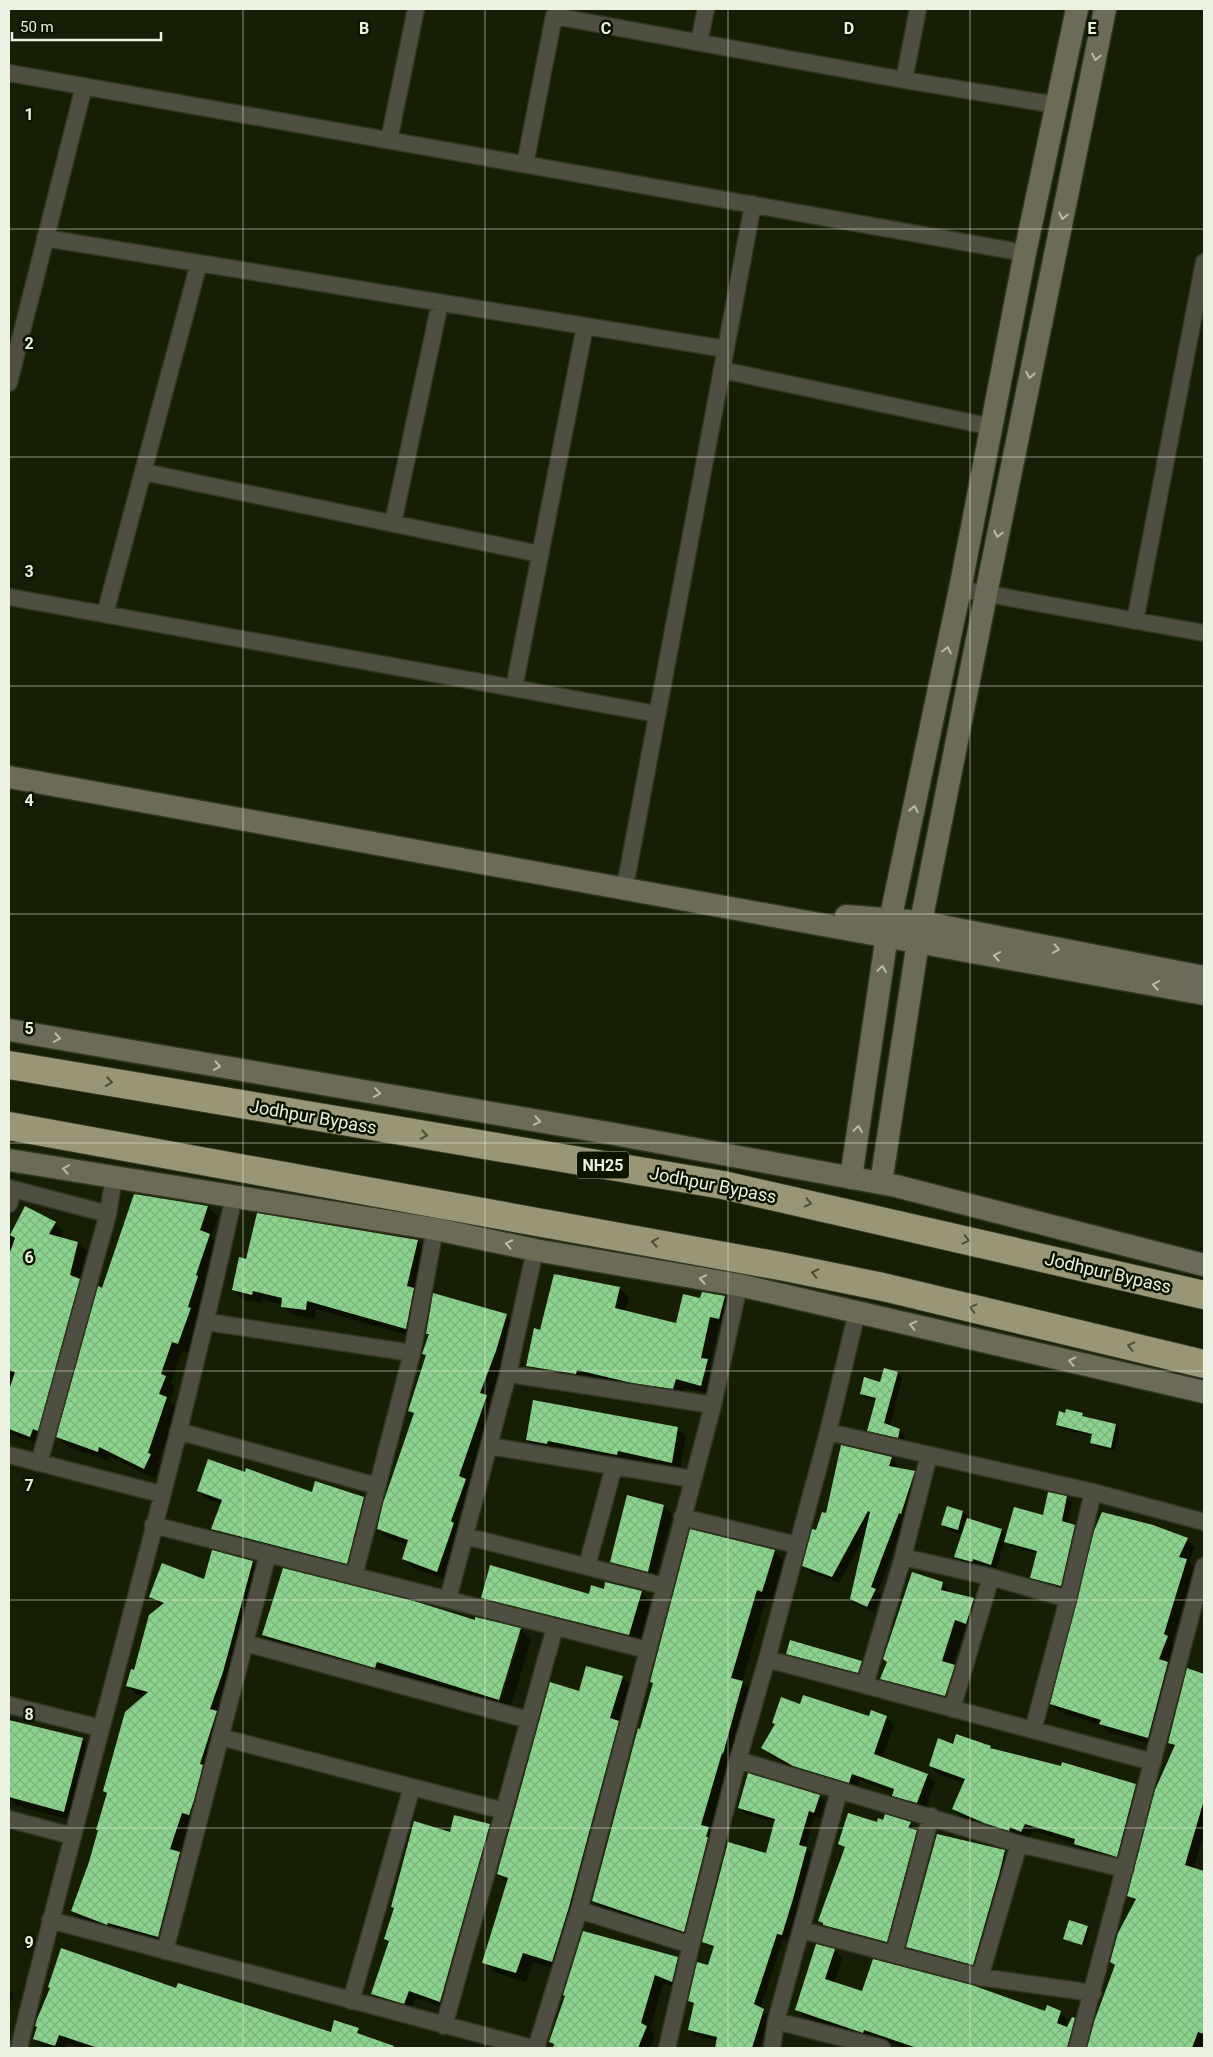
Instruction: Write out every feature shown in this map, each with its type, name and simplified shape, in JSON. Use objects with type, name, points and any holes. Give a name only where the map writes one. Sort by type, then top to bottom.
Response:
[{"type":"highway","name":"Jodhpur Bypass","points":[[9,1065],[723,1185],[1198,1294]]},
{"type":"highway","points":[[9,1126],[785,1267],[883,1287],[1191,1361]]},
{"type":"street","points":[[389,140],[416,9]]},
{"type":"street","points":[[699,42],[706,9]]},
{"type":"street","points":[[904,80],[918,9]]},
{"type":"street","points":[[851,1178],[889,927],[960,589],[1025,253],[1077,9]]},
{"type":"street","points":[[881,1183],[919,932],[1105,9]]},
{"type":"street","points":[[525,164],[554,12],[699,42],[904,80],[1057,105]]},
{"type":"street","points":[[9,73],[1025,253]]},
{"type":"street","points":[[9,383],[84,86]]},
{"type":"street","points":[[627,876],[754,204]]},
{"type":"street","points":[[45,238],[726,350]]},
{"type":"street","points":[[1135,620],[1204,262]]},
{"type":"street","points":[[106,614],[199,263]]},
{"type":"street","points":[[393,524],[440,303]]},
{"type":"street","points":[[514,688],[585,326]]},
{"type":"street","points":[[722,370],[992,427]]},
{"type":"street","points":[[144,472],[540,554]]},
{"type":"street","points":[[960,589],[1204,633]]},
{"type":"street","points":[[9,597],[657,714]]},
{"type":"street","points":[[9,763],[848,916],[889,927]]},
{"type":"street","points":[[9,777],[889,927],[1204,977]]},
{"type":"street","points":[[919,932],[1204,994]]},
{"type":"street","points":[[9,1030],[614,1134],[881,1183],[1204,1265]]},
{"type":"street","points":[[9,1160],[435,1229],[535,1250],[739,1285],[1204,1392]]},
{"type":"street","points":[[39,1463],[108,1214],[114,1176]]},
{"type":"street","points":[[10,1194],[108,1214]]},
{"type":"street","points":[[19,2048],[50,1920],[207,1322],[234,1196]]},
{"type":"street","points":[[354,1576],[412,1353],[435,1229]]},
{"type":"street","points":[[448,1599],[508,1374],[535,1250]]},
{"type":"street","points":[[536,2048],[579,1910],[646,1650],[713,1405],[739,1285]]},
{"type":"street","points":[[667,2048],[738,1760],[828,1432],[857,1312]]},
{"type":"street","points":[[207,1322],[412,1353]]},
{"type":"street","points":[[508,1374],[713,1405]]},
{"type":"street","points":[[178,1431],[377,1486]]},
{"type":"street","points":[[828,1432],[1093,1492],[1204,1522]]},
{"type":"street","points":[[489,1446],[693,1479]]},
{"type":"street","points":[[865,1685],[903,1557],[929,1454]]},
{"type":"street","points":[[9,1455],[161,1494]]},
{"type":"street","points":[[586,1566],[614,1466]]},
{"type":"street","points":[[1033,1730],[1068,1599],[1093,1492]]},
{"type":"street","points":[[682,1517],[797,1545]]},
{"type":"street","points":[[153,1525],[646,1650]]},
{"type":"street","points":[[465,1536],[664,1586]]},
{"type":"street","points":[[165,1951],[268,1554]]},
{"type":"street","points":[[903,1557],[1068,1599]]},
{"type":"street","points":[[1077,2048],[1204,1566]]},
{"type":"street","points":[[952,1709],[991,1578]]},
{"type":"street","points":[[444,2026],[555,1627]]},
{"type":"street","points":[[245,1643],[529,1720]]},
{"type":"street","points":[[767,1659],[1153,1762]]},
{"type":"street","points":[[9,1705],[100,1728]]},
{"type":"street","points":[[220,1737],[504,1811]]},
{"type":"street","points":[[738,1760],[839,1791],[931,1816],[1019,1844],[1125,1868]]},
{"type":"street","points":[[351,2001],[412,1787]]},
{"type":"street","points":[[772,2048],[776,2021],[839,1791]]},
{"type":"street","points":[[894,1954],[931,1816]]},
{"type":"street","points":[[9,1819],[72,1836]]},
{"type":"street","points":[[980,1977],[1019,1844]]},
{"type":"street","points":[[579,1910],[691,1946]]},
{"type":"street","points":[[50,1920],[532,2048]]},
{"type":"street","points":[[802,1930],[980,1977],[1092,1993]]},
{"type":"street","points":[[776,2021],[882,2048]]},
{"type":"building","points":[[134,1194],[208,1206],[200,1230],[210,1234],[196,1275],[198,1276],[188,1307],[191,1308],[178,1344],[172,1342],[161,1374],[166,1376],[159,1394],[167,1397],[148,1453],[151,1454],[144,1469],[99,1447],[98,1452],[56,1437],[98,1286],[102,1288]]},
{"type":"building","points":[[25,1206],[56,1222],[49,1234],[78,1242],[70,1275],[80,1279],[38,1431],[33,1429],[30,1437],[9,1429],[9,1390],[15,1372],[9,1370],[9,1255],[15,1238],[10,1235]]},
{"type":"building","points":[[257,1213],[418,1240],[407,1286],[414,1288],[406,1329],[307,1301],[306,1310],[281,1307],[282,1298],[253,1291],[252,1295],[232,1290],[239,1257],[246,1259]]},
{"type":"building","points":[[554,1274],[620,1287],[615,1308],[676,1323],[683,1294],[700,1298],[702,1292],[725,1296],[719,1319],[710,1317],[701,1358],[708,1359],[701,1386],[676,1379],[673,1389],[632,1383],[577,1370],[576,1374],[526,1366],[534,1328],[540,1330]]},
{"type":"building","points":[[433,1293],[507,1314],[496,1351],[480,1393],[487,1395],[459,1476],[466,1479],[451,1521],[454,1523],[437,1572],[402,1559],[408,1540],[377,1529],[383,1503],[414,1413],[408,1411],[426,1355],[422,1354],[429,1334],[426,1334]]},
{"type":"building","points":[[884,1368],[898,1372],[884,1423],[900,1429],[898,1438],[867,1431],[876,1398],[860,1394],[864,1377],[880,1382]]},
{"type":"building","points":[[533,1400],[678,1427],[672,1463],[618,1451],[617,1455],[548,1441],[547,1444],[526,1440]]},
{"type":"building","points":[[1066,1409],[1083,1413],[1082,1416],[1116,1424],[1111,1448],[1090,1443],[1092,1434],[1056,1425],[1059,1411],[1065,1413]]},
{"type":"building","points":[[841,1445],[892,1457],[889,1466],[915,1471],[901,1514],[899,1513],[871,1587],[876,1589],[867,1607],[850,1599],[870,1512],[868,1511],[832,1577],[802,1566],[812,1529],[816,1530],[822,1512],[826,1513]]},
{"type":"building","points":[[208,1459],[245,1472],[246,1468],[312,1492],[315,1481],[364,1497],[347,1564],[211,1529],[222,1500],[197,1491]]},
{"type":"building","points":[[1048,1492],[1067,1496],[1062,1521],[1075,1525],[1061,1586],[1030,1578],[1037,1551],[1004,1542],[1014,1507],[1043,1515]]},
{"type":"building","points":[[627,1495],[664,1505],[648,1572],[610,1562]]},
{"type":"building","points":[[947,1506],[963,1511],[958,1530],[941,1525]]},
{"type":"building","points":[[1102,1512],[1153,1525],[1188,1538],[1179,1557],[1187,1559],[1164,1634],[1168,1636],[1159,1659],[1168,1662],[1148,1738],[1099,1724],[1101,1720],[1050,1704],[1094,1531]]},
{"type":"building","points":[[967,1518],[1002,1529],[991,1565],[973,1559],[972,1562],[954,1557]]},
{"type":"building","points":[[690,1529],[775,1550],[762,1592],[757,1590],[731,1678],[743,1681],[701,1825],[709,1827],[706,1837],[708,1837],[684,1932],[592,1901],[638,1728],[640,1729],[653,1683],[650,1682]]},
{"type":"building","points":[[212,1550],[253,1561],[223,1672],[210,1709],[217,1711],[200,1764],[203,1765],[194,1800],[189,1815],[182,1813],[170,1849],[180,1852],[158,1937],[108,1923],[107,1925],[71,1911],[89,1862],[98,1830],[96,1830],[107,1793],[103,1791],[125,1712],[148,1692],[126,1686],[131,1669],[134,1670],[149,1615],[164,1603],[149,1597],[162,1563],[204,1579]]},
{"type":"building","points":[[490,1565],[589,1594],[591,1585],[604,1589],[605,1582],[642,1591],[629,1635],[481,1598]]},
{"type":"building","points":[[283,1568],[414,1601],[475,1620],[475,1617],[521,1628],[499,1700],[377,1662],[375,1668],[262,1635]]},
{"type":"building","points":[[912,1572],[943,1582],[941,1590],[974,1598],[966,1624],[955,1620],[942,1661],[955,1665],[945,1696],[880,1679],[887,1662],[883,1659]]},
{"type":"building","points":[[790,1640],[862,1661],[858,1673],[786,1654]]},
{"type":"building","points":[[586,1666],[623,1676],[610,1718],[619,1721],[569,1907],[552,1962],[523,1953],[516,1973],[482,1963],[508,1878],[497,1874],[550,1682],[579,1691]]},
{"type":"building","points":[[1187,1668],[1204,1674],[1204,1800],[1185,1865],[1204,1871],[1204,2034],[1198,2032],[1192,2048],[1087,2048],[1095,2019],[1115,1965],[1110,1962],[1118,1933],[1136,1899],[1127,1896],[1155,1790],[1175,1745],[1168,1743]]},
{"type":"building","points":[[803,1695],[869,1716],[871,1710],[887,1716],[874,1754],[928,1774],[917,1803],[892,1796],[894,1789],[852,1774],[849,1783],[793,1766],[761,1748],[775,1724],[772,1723],[781,1697],[800,1704]]},
{"type":"building","points":[[9,1720],[83,1738],[64,1812],[9,1797]]},
{"type":"building","points":[[956,1734],[991,1746],[990,1748],[1061,1766],[1062,1762],[1136,1784],[1117,1857],[1074,1844],[1075,1839],[1025,1824],[1021,1832],[1010,1827],[1009,1831],[984,1823],[952,1809],[965,1779],[929,1766],[938,1738],[953,1744]]},
{"type":"building","points":[[748,1773],[820,1795],[814,1813],[809,1811],[799,1845],[807,1847],[782,1935],[777,1934],[754,2004],[764,2009],[752,2048],[715,2048],[717,2037],[688,2030],[694,2003],[688,2001],[697,1962],[708,1965],[714,1946],[702,1942],[728,1842],[766,1853],[775,1819],[738,1808]]},
{"type":"building","points":[[848,1813],[877,1822],[878,1818],[883,1820],[885,1814],[911,1822],[908,1828],[917,1830],[887,1942],[823,1925],[823,1923],[818,1921],[845,1847],[838,1844]]},
{"type":"building","points":[[454,1815],[490,1824],[440,2002],[409,1991],[404,2004],[371,1994],[389,1941],[384,1939],[394,1908],[391,1907],[414,1821],[450,1832]]},
{"type":"building","points":[[937,1834],[1005,1850],[973,1965],[906,1947]]},
{"type":"building","points":[[1069,1920],[1088,1926],[1082,1945],[1063,1939]]},
{"type":"building","points":[[583,1931],[678,1957],[672,1982],[655,1975],[641,2023],[647,2026],[638,2048],[553,2048],[554,2044],[549,2042],[565,1996],[563,1995]]},
{"type":"building","points":[[816,1944],[835,1949],[825,1979],[862,1991],[873,1959],[972,1985],[1045,2011],[1047,2005],[1061,2011],[1057,2023],[1067,2027],[1072,2017],[1075,2018],[1067,2048],[917,2048],[864,2030],[863,2033],[795,2010]]},
{"type":"building","points":[[61,1948],[176,1988],[178,1983],[331,2032],[334,2020],[359,2028],[357,2033],[394,2046],[393,2048],[98,2048],[59,2035],[55,2046],[33,2039],[37,2027],[35,2026],[37,2019],[50,1988],[48,1987]]}]
